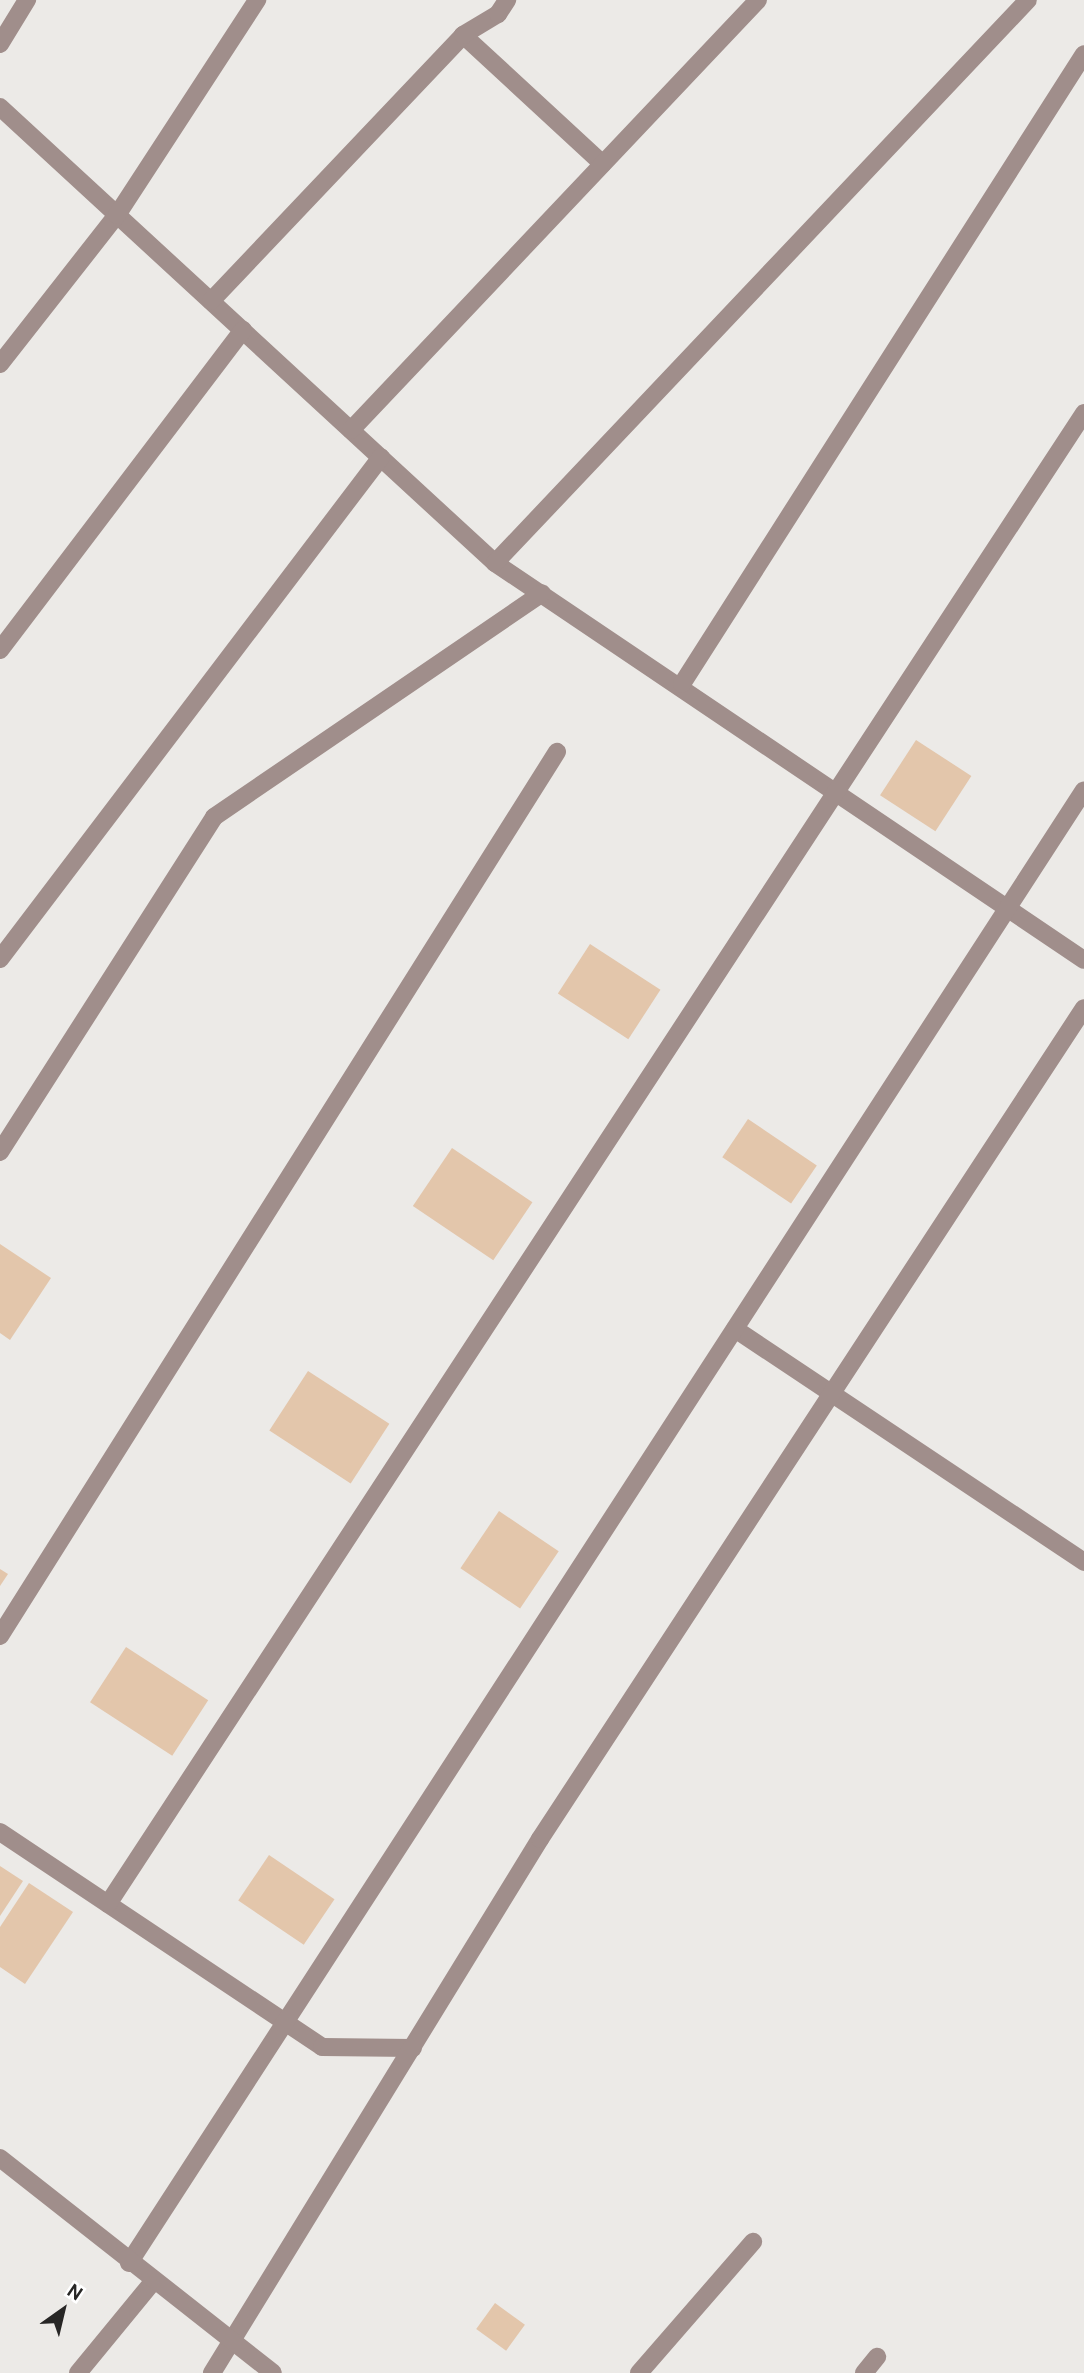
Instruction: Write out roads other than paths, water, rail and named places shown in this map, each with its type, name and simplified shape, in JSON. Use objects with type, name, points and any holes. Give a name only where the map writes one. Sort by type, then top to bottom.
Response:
[{"type":"street","points":[[0,44],[27,0]]},
{"type":"street","points":[[0,364],[117,215],[257,0]]},
{"type":"street","points":[[211,301],[463,35],[498,14],[507,0]]},
{"type":"street","points":[[351,430],[758,0]]},
{"type":"street","points":[[495,563],[1028,0]]},
{"type":"street","points":[[463,35],[603,164]]},
{"type":"street","points":[[682,684],[1084,54]]},
{"type":"street","points":[[0,107],[495,563],[682,684],[834,794],[1010,905],[1084,960]]},
{"type":"street","points":[[0,650],[243,330]]},
{"type":"street","points":[[108,1904],[1084,413]]},
{"type":"street","points":[[0,959],[381,457]]},
{"type":"street","points":[[0,1152],[214,817],[542,593]]},
{"type":"street","points":[[0,1636],[558,752]]},
{"type":"street","points":[[129,2263],[287,2024],[1084,790]]},
{"type":"street","points":[[212,2373],[235,2341],[540,1839],[1084,1008]]},
{"type":"street","points":[[735,1329],[1084,1562]]},
{"type":"street","points":[[0,1832],[322,2047],[414,2048]]},
{"type":"street","points":[[0,2158],[152,2283],[235,2341],[273,2373]]},
{"type":"street","points":[[639,2373],[754,2242]]},
{"type":"street","points":[[78,2373],[152,2283]]},
{"type":"street","points":[[864,2373],[877,2357]]}]
